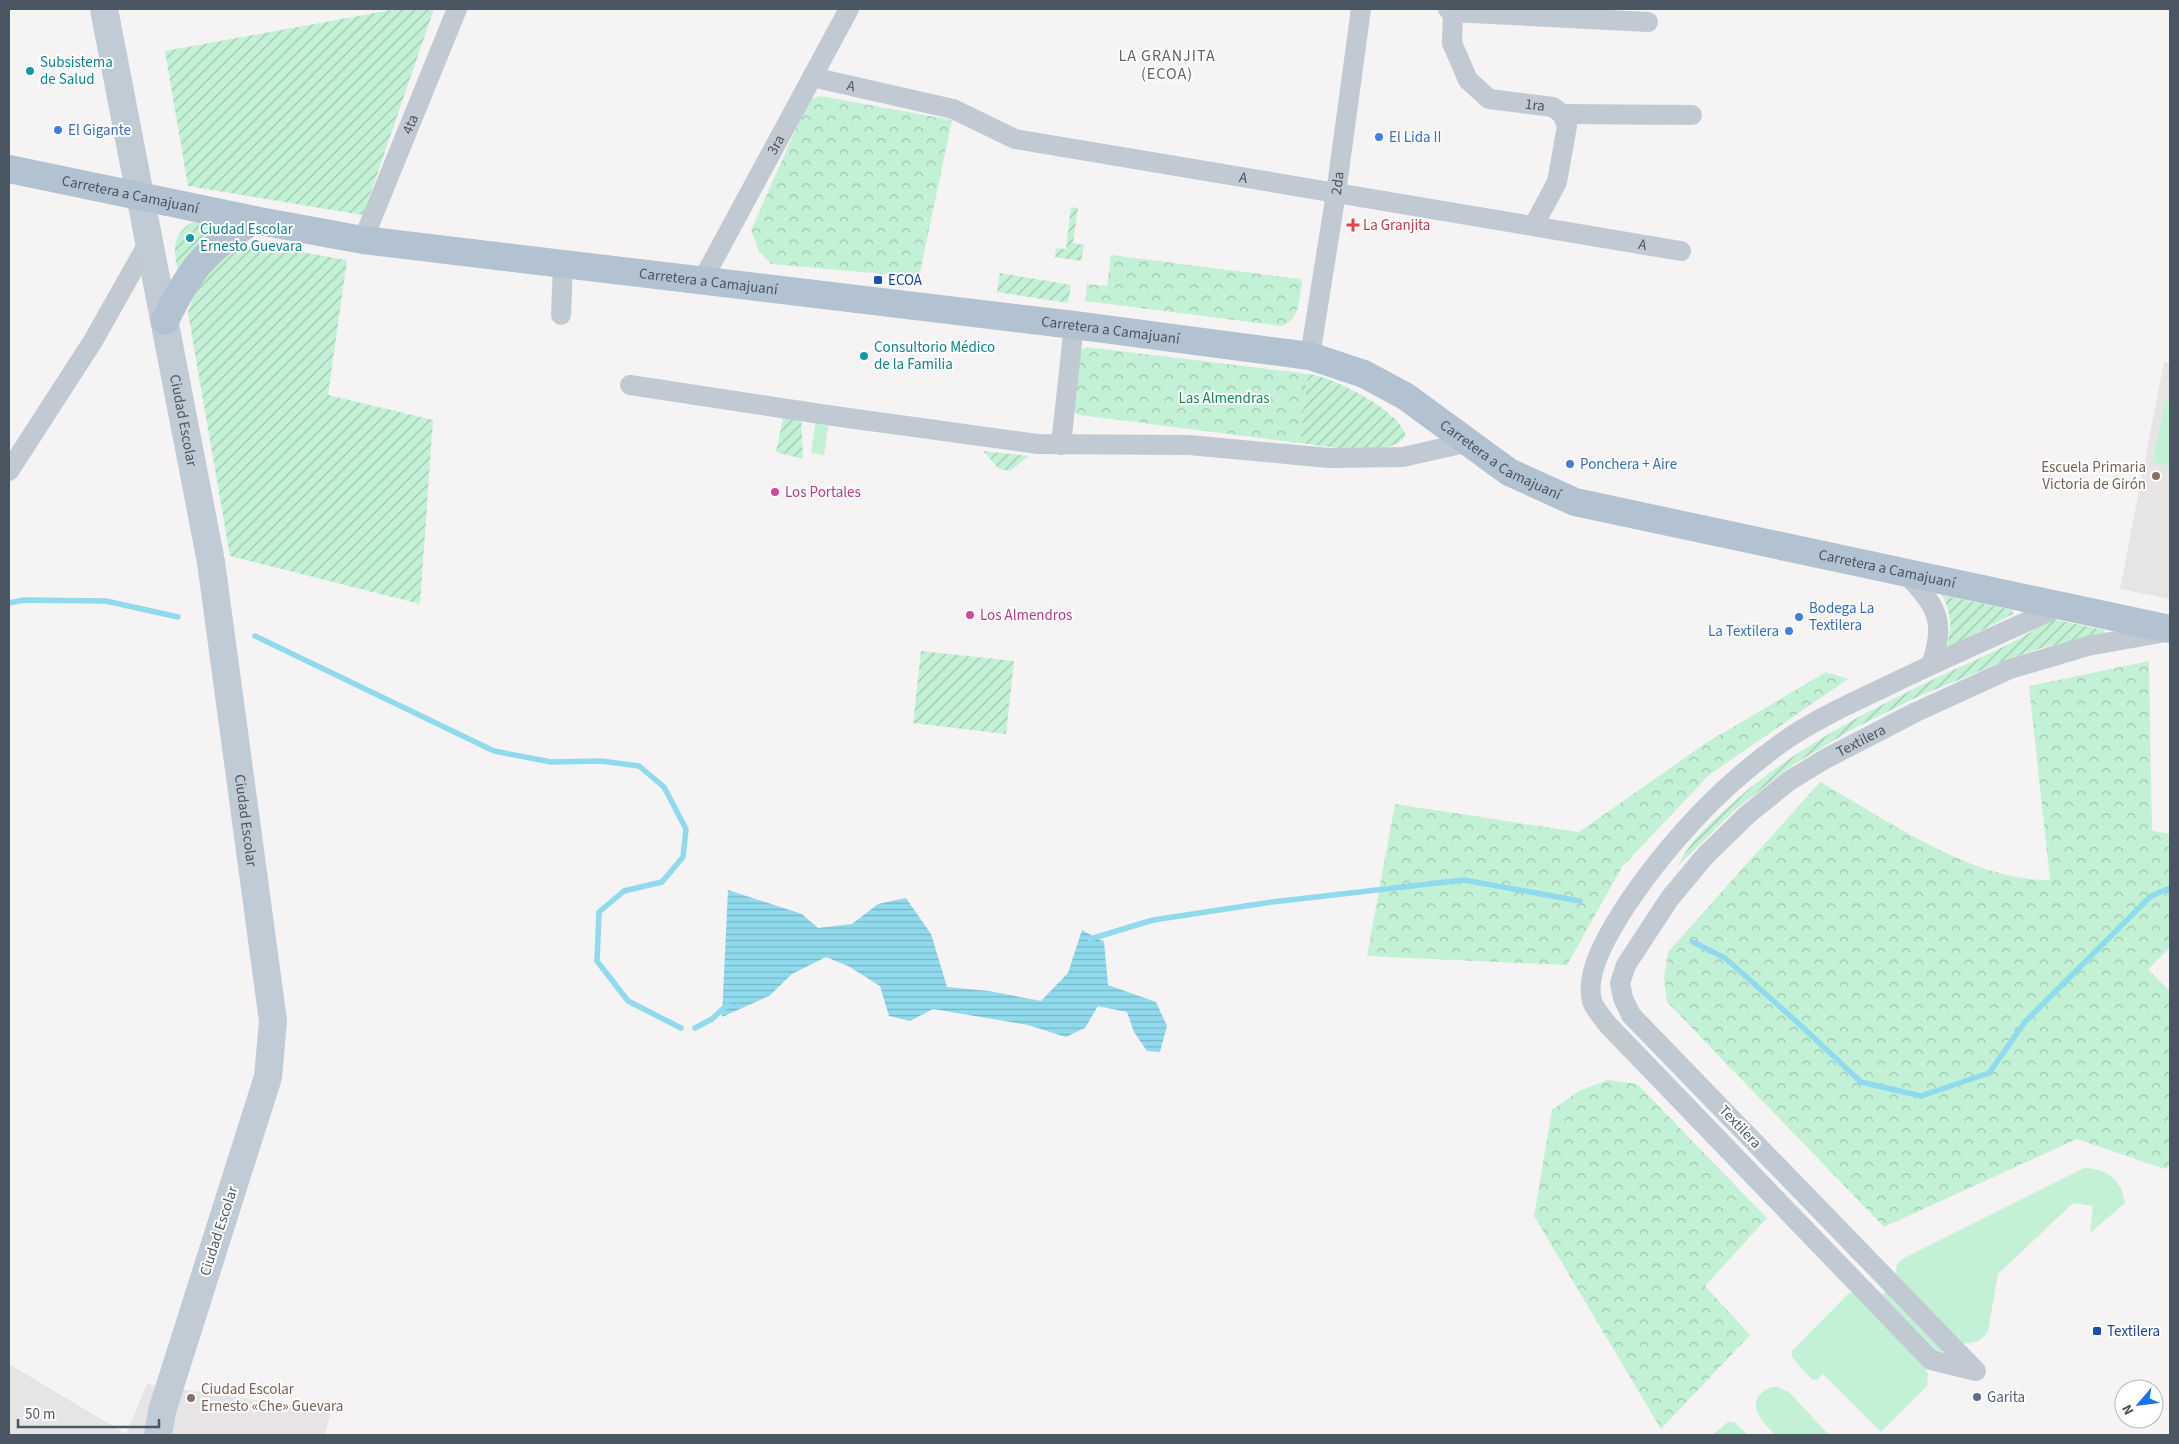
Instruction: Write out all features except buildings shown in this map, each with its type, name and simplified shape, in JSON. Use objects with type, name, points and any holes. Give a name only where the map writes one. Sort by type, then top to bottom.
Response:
[{"type":"main road","name":"Carretera a Camajuaní","points":[[9,169],[254,220],[363,240],[1074,325],[1310,356],[1364,374],[1396,391],[1509,472],[1575,502],[2170,630]]},
{"type":"main road","points":[[165,321],[183,284],[203,257],[227,236],[254,220]]},
{"type":"street","name":"Ciudad Escolar","points":[[104,9],[142,196],[211,562],[273,1021],[268,1077],[162,1411],[158,1435]]},
{"type":"street","name":"4ta","points":[[363,240],[457,9]]},
{"type":"street","name":"3ra","points":[[702,281],[850,9]]},
{"type":"street","name":"2da","points":[[1310,356],[1336,192],[1361,9]]},
{"type":"street","points":[[1451,10],[1648,22]]},
{"type":"street","name":"1ra","points":[[1451,10],[1452,42],[1468,80],[1489,99],[1553,107],[1562,114],[1567,126],[1557,182],[1534,225]]},
{"type":"street","name":"A","points":[[812,77],[953,109],[1015,139],[1681,251]]},
{"type":"street","points":[[1562,114],[1692,115]]},
{"type":"street","points":[[9,471],[92,341],[150,240]]},
{"type":"street","points":[[560,315],[563,264]]},
{"type":"street","points":[[1061,445],[1074,325]]},
{"type":"street","points":[[630,385],[1038,444],[1189,445],[1338,458],[1403,457],[1469,442]]},
{"type":"street","points":[[1905,573],[1923,592],[1936,613],[1939,630],[1931,665]]},
{"type":"street","name":"Textilera","points":[[2062,606],[1833,712],[1790,737],[1742,774],[1691,821],[1651,869],[1617,920],[1594,966],[1590,986],[1593,1003],[1608,1026],[1931,1360],[1976,1371],[1631,1015],[1623,998],[1620,983],[1626,965],[1670,898],[1705,856],[1747,815],[1796,776],[1916,712],[2010,669],[2088,646],[2170,630]]},
{"type":"street","points":[[1594,966],[1606,971],[1626,965]]},
{"type":"street","points":[[1608,1026],[1619,1016],[1631,1015]]},
{"type":"shaded area","name":"Escuela Primaria Victoria de Girón","points":[[2164,362],[2170,363],[2170,599],[2120,589]]},
{"type":"shaded area","name":"Ciudad Escolar Ernesto «Che» Guevara","points":[[9,1364],[126,1434],[147,1384],[331,1411],[325,1435],[9,1435]]},
{"type":"green space","points":[[397,9],[434,9],[363,215],[188,186],[165,51]]},
{"type":"green space","points":[[820,96],[952,120],[919,277],[771,264],[759,251],[751,230],[809,100]]},
{"type":"green space","points":[[1071,207],[1078,208],[1073,243],[1084,245],[1081,261],[1055,257],[1056,248],[1066,249]]},
{"type":"green space","points":[[199,219],[223,227],[179,274],[175,256],[176,241],[183,229]]},
{"type":"green space","points":[[254,244],[347,260],[328,395],[433,420],[420,604],[230,556],[188,313],[198,287],[210,268],[228,255]]},
{"type":"green space","points":[[1111,255],[1300,279],[1302,283],[1298,309],[1292,319],[1281,326],[1085,301],[1087,284],[1107,286]]},
{"type":"green space","points":[[1000,273],[1071,285],[1068,303],[997,292]]},
{"type":"green space","name":"Las Almendras","points":[[1087,347],[1308,374],[1300,443],[1080,415],[1074,412],[1081,350]]},
{"type":"green space","points":[[1308,374],[1333,381],[1380,406],[1402,427],[1406,436],[1398,443],[1372,449],[1340,448],[1300,443]]},
{"type":"green space","points":[[2165,400],[2170,401],[2170,466],[2153,462]]},
{"type":"green space","points":[[784,413],[801,416],[803,459],[776,452]]},
{"type":"green space","points":[[816,419],[829,420],[824,455],[811,453]]},
{"type":"green space","points":[[983,451],[1029,456],[1010,471],[999,469]]},
{"type":"green space","points":[[1942,595],[2012,610],[2013,614],[1946,649],[1950,622],[1948,609]]},
{"type":"green space","points":[[2051,619],[2104,630],[2105,634],[2038,649],[1999,663],[1915,698],[1851,730],[1793,765],[1736,809],[1678,866],[1693,842],[1713,821],[1751,788],[1800,752],[1853,720],[2009,644]]},
{"type":"green space","points":[[921,651],[1014,661],[1006,734],[913,723]]},
{"type":"green space","points":[[2149,661],[2152,831],[2170,834],[2170,947],[2148,970],[2170,991],[2170,1165],[2165,1169],[2077,1139],[1884,1227],[1667,1002],[1664,978],[1668,952],[1820,782],[1931,846],[1960,859],[2020,878],[2050,880],[2029,686]]},
{"type":"green space","points":[[1826,672],[1848,679],[1709,775],[1622,867],[1567,965],[1367,956],[1395,804],[1579,832],[1706,743]]},
{"type":"green space","points":[[1608,1080],[1637,1084],[1767,1218],[1705,1286],[1750,1335],[1661,1429],[1534,1216],[1552,1110],[1579,1091]]},
{"type":"green space","points":[[2084,1168],[2100,1171],[2112,1177],[2120,1188],[2125,1203],[2090,1233],[2093,1206],[2073,1203],[1998,1274],[1988,1331],[1983,1338],[1972,1343],[1959,1344],[1895,1278],[1897,1264],[1904,1258]]},
{"type":"green space","points":[[1886,1291],[1944,1350],[1940,1354],[1882,1295]]},
{"type":"green space","points":[[1849,1293],[1855,1293],[1923,1362],[1928,1374],[1927,1386],[1881,1432],[1823,1374],[1817,1380],[1811,1379],[1792,1357],[1792,1351]]},
{"type":"green space","points":[[1771,1387],[1777,1387],[1789,1392],[1829,1435],[1775,1435],[1760,1417],[1756,1404],[1757,1398],[1762,1392]]},
{"type":"green space","points":[[1728,1422],[1734,1422],[1748,1435],[1712,1435]]},
{"type":"water","points":[[728,890],[802,914],[818,928],[852,924],[878,904],[906,898],[931,934],[947,987],[989,991],[1041,1001],[1068,973],[1082,930],[1104,942],[1108,985],[1156,1002],[1167,1026],[1160,1052],[1147,1051],[1134,1032],[1127,1012],[1098,1006],[1085,1028],[1066,1037],[1028,1025],[933,1009],[910,1021],[889,1016],[880,986],[848,966],[826,957],[792,974],[769,996],[722,1017]]},
{"type":"waterway","points":[[9,603],[24,600],[106,601],[178,617]]},
{"type":"waterway","points":[[255,636],[494,751],[551,762],[601,761],[639,766],[664,787],[686,829],[683,857],[662,882],[624,891],[599,912],[597,961],[628,1001],[681,1028]]},
{"type":"waterway","points":[[1090,939],[1153,920],[1272,902],[1464,880],[1580,901]]},
{"type":"waterway","points":[[1693,942],[1725,958],[1861,1082],[1921,1096],[1989,1073],[2025,1022],[2151,896],[2170,888]]},
{"type":"waterway","points":[[695,1028],[712,1019],[727,1005]]},
{"type":"place","name":"Subsistema de Salud","points":[[30,71]]},
{"type":"place","name":"El Gigante","points":[[58,130]]},
{"type":"place","name":"El Lida II","points":[[1379,137]]},
{"type":"place","name":"La Granjita","points":[[1353,225]]},
{"type":"place","name":"Ciudad Escolar Ernesto Guevara","points":[[190,238]]},
{"type":"place","name":"ECOA","points":[[878,280]]},
{"type":"place","name":"Consultorio Médico de la Familia","points":[[864,356]]},
{"type":"place","name":"Ponchera + Aire","points":[[1570,464]]},
{"type":"place","name":"Escuela Primaria Victoria de Girón","points":[[2156,476]]},
{"type":"place","name":"Los Portales","points":[[775,492]]},
{"type":"place","name":"Los Almendros","points":[[970,615]]},
{"type":"place","name":"Bodega La Textilera","points":[[1799,617]]},
{"type":"place","name":"La Textilera","points":[[1789,631]]},
{"type":"place","name":"Textilera","points":[[2097,1331]]},
{"type":"place","name":"Garita","points":[[1977,1397]]},
{"type":"place","name":"Ciudad Escolar Ernesto «Che» Guevara","points":[[191,1398]]},
{"type":"district","name":"LA GRANJITA (ECOA)","points":[[1167,65]]}]
